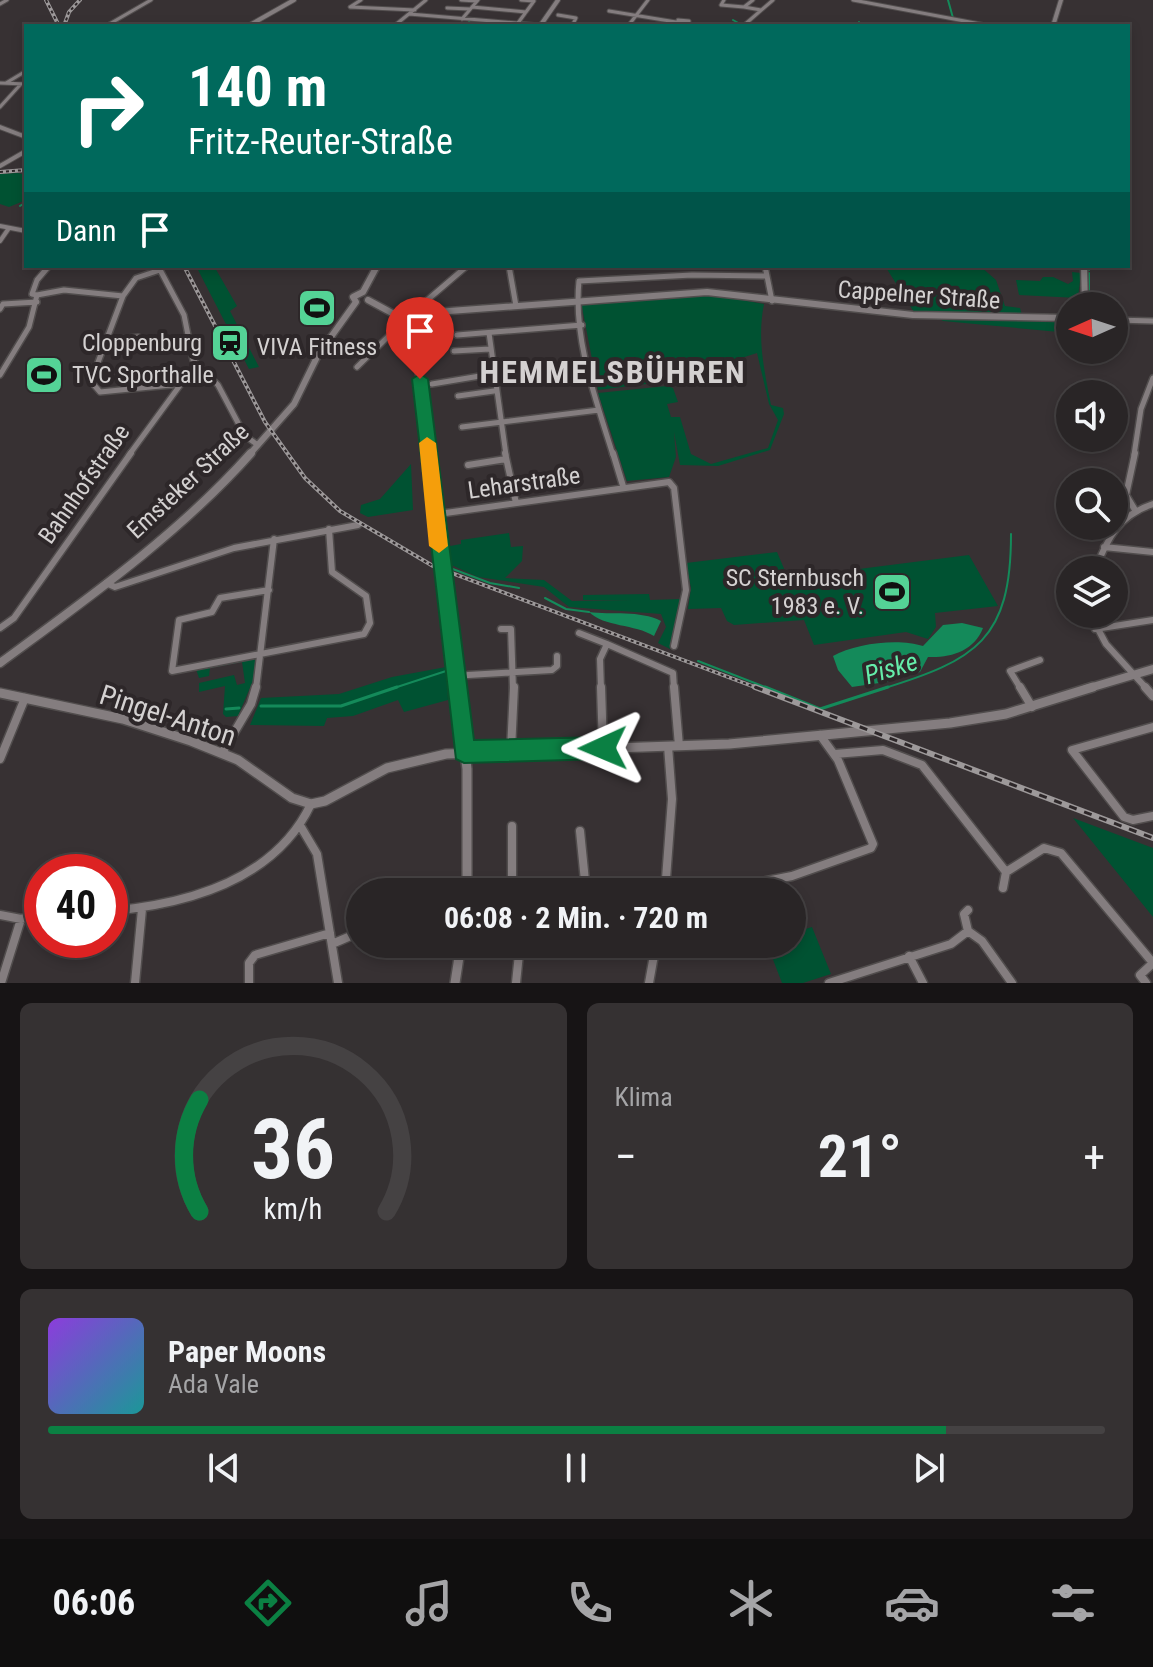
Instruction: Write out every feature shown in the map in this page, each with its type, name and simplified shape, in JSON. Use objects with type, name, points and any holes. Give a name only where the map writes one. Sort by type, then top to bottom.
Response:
[{"type":"street","points":[[0,4],[7,0]]},
{"type":"street","points":[[109,24],[151,0]]},
{"type":"street","points":[[252,24],[294,0]]},
{"type":"street","points":[[361,0],[350,7],[415,10]]},
{"type":"street","points":[[396,24],[426,0]]},
{"type":"street","points":[[461,0],[477,1]]},
{"type":"street","points":[[518,23],[534,1],[521,0]]},
{"type":"street","points":[[541,24],[558,0]]},
{"type":"street","points":[[630,24],[648,0]]},
{"type":"street","points":[[724,0],[721,5],[761,10]]},
{"type":"street","points":[[744,7],[753,0]]},
{"type":"street","points":[[745,24],[773,0]]},
{"type":"street","points":[[853,0],[980,24]]},
{"type":"street","points":[[1054,24],[1061,0]]},
{"type":"street","points":[[462,19],[477,1]]},
{"type":"street","points":[[447,8],[526,12]]},
{"type":"street","points":[[609,11],[678,20]]},
{"type":"street","points":[[409,14],[525,24]]},
{"type":"street","points":[[558,15],[576,18],[573,24]]},
{"type":"street","points":[[3,83],[24,72]]},
{"type":"street","points":[[3,83],[24,84]]},
{"type":"street","points":[[0,107],[19,90],[20,85]]},
{"type":"street","points":[[0,127],[24,136]]},
{"type":"street","points":[[0,166],[24,152]]},
{"type":"street","points":[[0,156],[11,159]]},
{"type":"street","points":[[0,226],[24,231]]},
{"type":"street","points":[[0,241],[9,228]]},
{"type":"street","points":[[37,298],[32,294],[34,287],[48,268]]},
{"type":"street","points":[[181,384],[100,392],[94,385],[94,373],[123,296],[136,278],[159,268],[184,315],[190,352],[198,366],[218,385],[247,439],[258,445]]},
{"type":"street","name":"Emsteker Straße","points":[[0,661],[106,583],[223,483],[294,404],[318,355],[356,302],[354,295],[363,292],[376,268]]},
{"type":"street","points":[[414,306],[425,302],[465,268]]},
{"type":"street","points":[[509,268],[516,306]]},
{"type":"street","points":[[654,268],[656,277]]},
{"type":"street","points":[[740,268],[741,276]]},
{"type":"street","points":[[765,268],[772,301]]},
{"type":"street","points":[[1084,268],[1085,292]]},
{"type":"street","points":[[674,646],[686,590],[673,486],[665,481],[623,486],[589,366],[578,301],[579,281],[767,276]]},
{"type":"street","points":[[0,309],[3,304],[64,290],[123,296]]},
{"type":"street","points":[[363,292],[369,295],[368,300]]},
{"type":"street","name":"Cappelner Straße","points":[[357,367],[405,320],[422,314],[578,301],[707,292],[939,317],[1056,318]]},
{"type":"street","points":[[0,375],[24,338],[37,298]]},
{"type":"street","points":[[356,302],[368,300],[405,320],[414,332]]},
{"type":"street","points":[[422,314],[414,332],[433,512],[464,751],[467,878]]},
{"type":"street","points":[[1128,320],[1153,321]]},
{"type":"street","points":[[457,335],[582,325]]},
{"type":"street","points":[[391,332],[414,332]]},
{"type":"street","points":[[489,333],[499,423],[516,503]]},
{"type":"street","points":[[105,341],[138,337]]},
{"type":"street","points":[[454,351],[490,349]]},
{"type":"street","name":"Bahnhofstraße","points":[[2,627],[14,618],[181,384],[198,366]]},
{"type":"street","points":[[432,384],[492,374],[589,366]]},
{"type":"street","points":[[1135,510],[1126,501],[1126,489],[1133,462],[1138,413],[1153,378]]},
{"type":"street","points":[[458,396],[494,391]]},
{"type":"street","points":[[462,427],[599,410]]},
{"type":"street","points":[[468,465],[506,459]]},
{"type":"street","name":"Leharstraße","points":[[433,512],[623,486]]},
{"type":"street","points":[[1100,556],[1118,523],[1135,510],[1153,504]]},
{"type":"street","points":[[106,583],[115,587],[211,554],[274,539],[358,525]]},
{"type":"street","points":[[269,590],[220,598],[212,612],[179,620],[172,671],[356,638],[369,628],[366,596],[332,572],[329,529]]},
{"type":"street","points":[[222,753],[251,704],[265,652],[274,539]]},
{"type":"street","points":[[1104,547],[1153,552]]},
{"type":"street","points":[[1095,629],[1118,628],[1153,620]]},
{"type":"street","points":[[501,629],[511,629],[511,750]]},
{"type":"street","points":[[1095,629],[1153,696]]},
{"type":"street","points":[[579,633],[670,669],[672,799],[666,878]]},
{"type":"street","points":[[603,748],[600,659],[607,644]]},
{"type":"street","points":[[468,675],[552,670],[557,666],[557,656]]},
{"type":"street","points":[[1032,707],[1010,671],[1040,660]]},
{"type":"street","points":[[128,910],[185,899],[231,881],[280,849],[301,827],[311,804],[325,801],[365,777],[395,765],[464,751],[673,746],[955,722],[1032,707],[1153,669]]},
{"type":"street","name":"Pingel-Anton","points":[[0,693],[123,719],[222,753],[250,767],[296,800],[311,804]]},
{"type":"street","points":[[0,759],[25,698]]},
{"type":"street","points":[[1153,727],[1072,750],[1124,817],[1133,820],[1153,816]]},
{"type":"street","points":[[779,878],[871,848],[873,844],[835,754],[820,735]]},
{"type":"street","points":[[835,754],[883,750],[922,765],[1006,872]]},
{"type":"street","points":[[512,826],[512,878]]},
{"type":"street","points":[[301,827],[307,831],[317,854],[338,983]]},
{"type":"street","points":[[580,831],[585,878]]},
{"type":"street","points":[[1003,888],[1006,872],[1044,848],[1061,853],[1153,963],[1140,975],[1146,983]]},
{"type":"street","points":[[135,983],[142,909]]},
{"type":"street","points":[[968,910],[964,914],[968,931],[982,941],[1012,983]]},
{"type":"street","points":[[0,915],[24,918]]},
{"type":"street","points":[[2,976],[21,919]]},
{"type":"street","points":[[829,983],[951,944],[968,931]]},
{"type":"street","points":[[249,983],[249,963],[255,955],[346,935]]},
{"type":"street","points":[[909,956],[923,983]]},
{"type":"street","points":[[455,983],[459,958]]},
{"type":"street","points":[[516,983],[519,958]]},
{"type":"street","points":[[649,983],[653,958]]},
{"type":"shaded area","points":[[0,174],[24,174],[24,201],[9,207],[0,204]]},
{"type":"shaded area","points":[[197,268],[215,268],[237,306],[230,311],[259,367],[249,369]]},
{"type":"shaded area","points":[[886,268],[982,268],[996,280],[1005,306],[1020,308],[1022,315],[914,312]]},
{"type":"shaded area","points":[[1072,272],[1081,273],[1079,292],[1056,292],[1056,297],[1019,295],[1016,280],[1040,281],[1043,277],[1053,277],[1068,284],[1073,281]]},
{"type":"shaded area","points":[[708,294],[764,304],[761,342],[766,379],[771,405],[783,408],[784,414],[770,450],[718,466],[680,465],[674,432],[676,457],[669,477],[627,481],[598,393],[673,388],[678,402],[667,404],[671,417],[680,417],[691,454],[711,464],[768,448],[778,420],[769,404],[757,353],[670,381],[598,390],[581,302]]},
{"type":"shaded area","points":[[940,319],[1056,320],[1056,332]]},
{"type":"shaded area","points":[[411,464],[413,510],[368,517],[360,513],[361,505],[380,499]]},
{"type":"shaded area","points":[[442,515],[450,546],[461,544],[461,540],[509,533],[511,547],[523,546],[522,561],[505,578],[544,580],[572,601],[631,600],[583,600],[583,595],[649,594],[650,600],[681,599],[670,649],[658,643],[666,627],[661,614],[569,607],[544,587],[478,577],[447,563]]},
{"type":"shaded area","name":"SC Sternbusch 1983 e. V.","points":[[777,552],[788,578],[969,555],[998,606],[935,613],[936,627],[928,639],[906,632],[814,645],[804,620],[734,625],[727,621],[721,608],[688,609],[691,588],[686,563]]},
{"type":"shaded area","points":[[253,657],[257,659],[255,676],[238,716],[226,717],[223,714],[225,686],[199,692],[199,683],[234,675],[237,685],[245,683],[242,662],[210,668],[209,676],[199,678],[196,669]]},
{"type":"shaded area","points":[[446,667],[448,700],[404,712],[398,700],[353,716],[327,718],[324,726],[250,725],[261,698],[339,694],[392,677]]},
{"type":"shaded area","points":[[1073,818],[1153,848],[1153,917]]},
{"type":"shaded area","points":[[812,927],[831,974],[803,983],[782,983],[772,958],[806,958],[806,929]]},
{"type":"water","points":[[589,612],[635,614],[661,621],[654,636],[603,620]]},
{"type":"water","points":[[962,623],[983,628],[968,648],[945,656],[928,657],[920,672],[886,682],[852,687],[838,670],[833,656],[878,643],[902,642],[923,646],[943,625]]},
{"type":"waterway","points":[[948,0],[953,18]]},
{"type":"waterway","points":[[733,20],[740,24]]},
{"type":"waterway","points":[[20,206],[24,203]]},
{"type":"waterway","name":"Piske","points":[[1089,273],[1089,292]]},
{"type":"waterway","name":"Piske","points":[[888,687],[942,667],[982,640],[995,622],[1004,599],[1011,534]]},
{"type":"waterway","points":[[450,568],[490,583],[519,588]]},
{"type":"waterway","points":[[545,598],[566,609],[589,612]]},
{"type":"waterway","name":"Piske","points":[[698,661],[770,689]]},
{"type":"waterway","name":"Piske","points":[[394,688],[446,671]]},
{"type":"waterway","name":"Piske","points":[[765,687],[770,689]]},
{"type":"waterway","name":"Piske","points":[[770,689],[820,709],[888,687]]},
{"type":"waterway","name":"Piske","points":[[882,689],[888,687]]},
{"type":"waterway","name":"Piske","points":[[261,706],[341,706],[394,688]]},
{"type":"waterway","name":"Piske","points":[[226,709],[239,708]]},
{"type":"railway","points":[[46,0],[58,24]]},
{"type":"railway","points":[[65,24],[69,12],[80,0]]},
{"type":"railway","points":[[0,172],[24,170]]},
{"type":"railway","points":[[185,268],[265,422],[305,478],[340,511],[433,566],[760,689]]},
{"type":"railway","points":[[755,687],[1153,838]]},
{"type":"slow traffic","points":[[427,443],[439,546]]},
{"type":"place","name":"VIVA Fitness","points":[[317,308]]},
{"type":"place","name":"Cloppenburg","points":[[230,343]]},
{"type":"place","name":"TVC Sporthalle","points":[[44,375]]},
{"type":"place","name":"SC Sternbusch 1983 e. V.","points":[[892,592]]},
{"type":"district","name":"HEMMELSBÜHREN","points":[[613,372]]},
{"type":"route","points":[[420,379],[450,656],[464,751],[603,748]]}]
